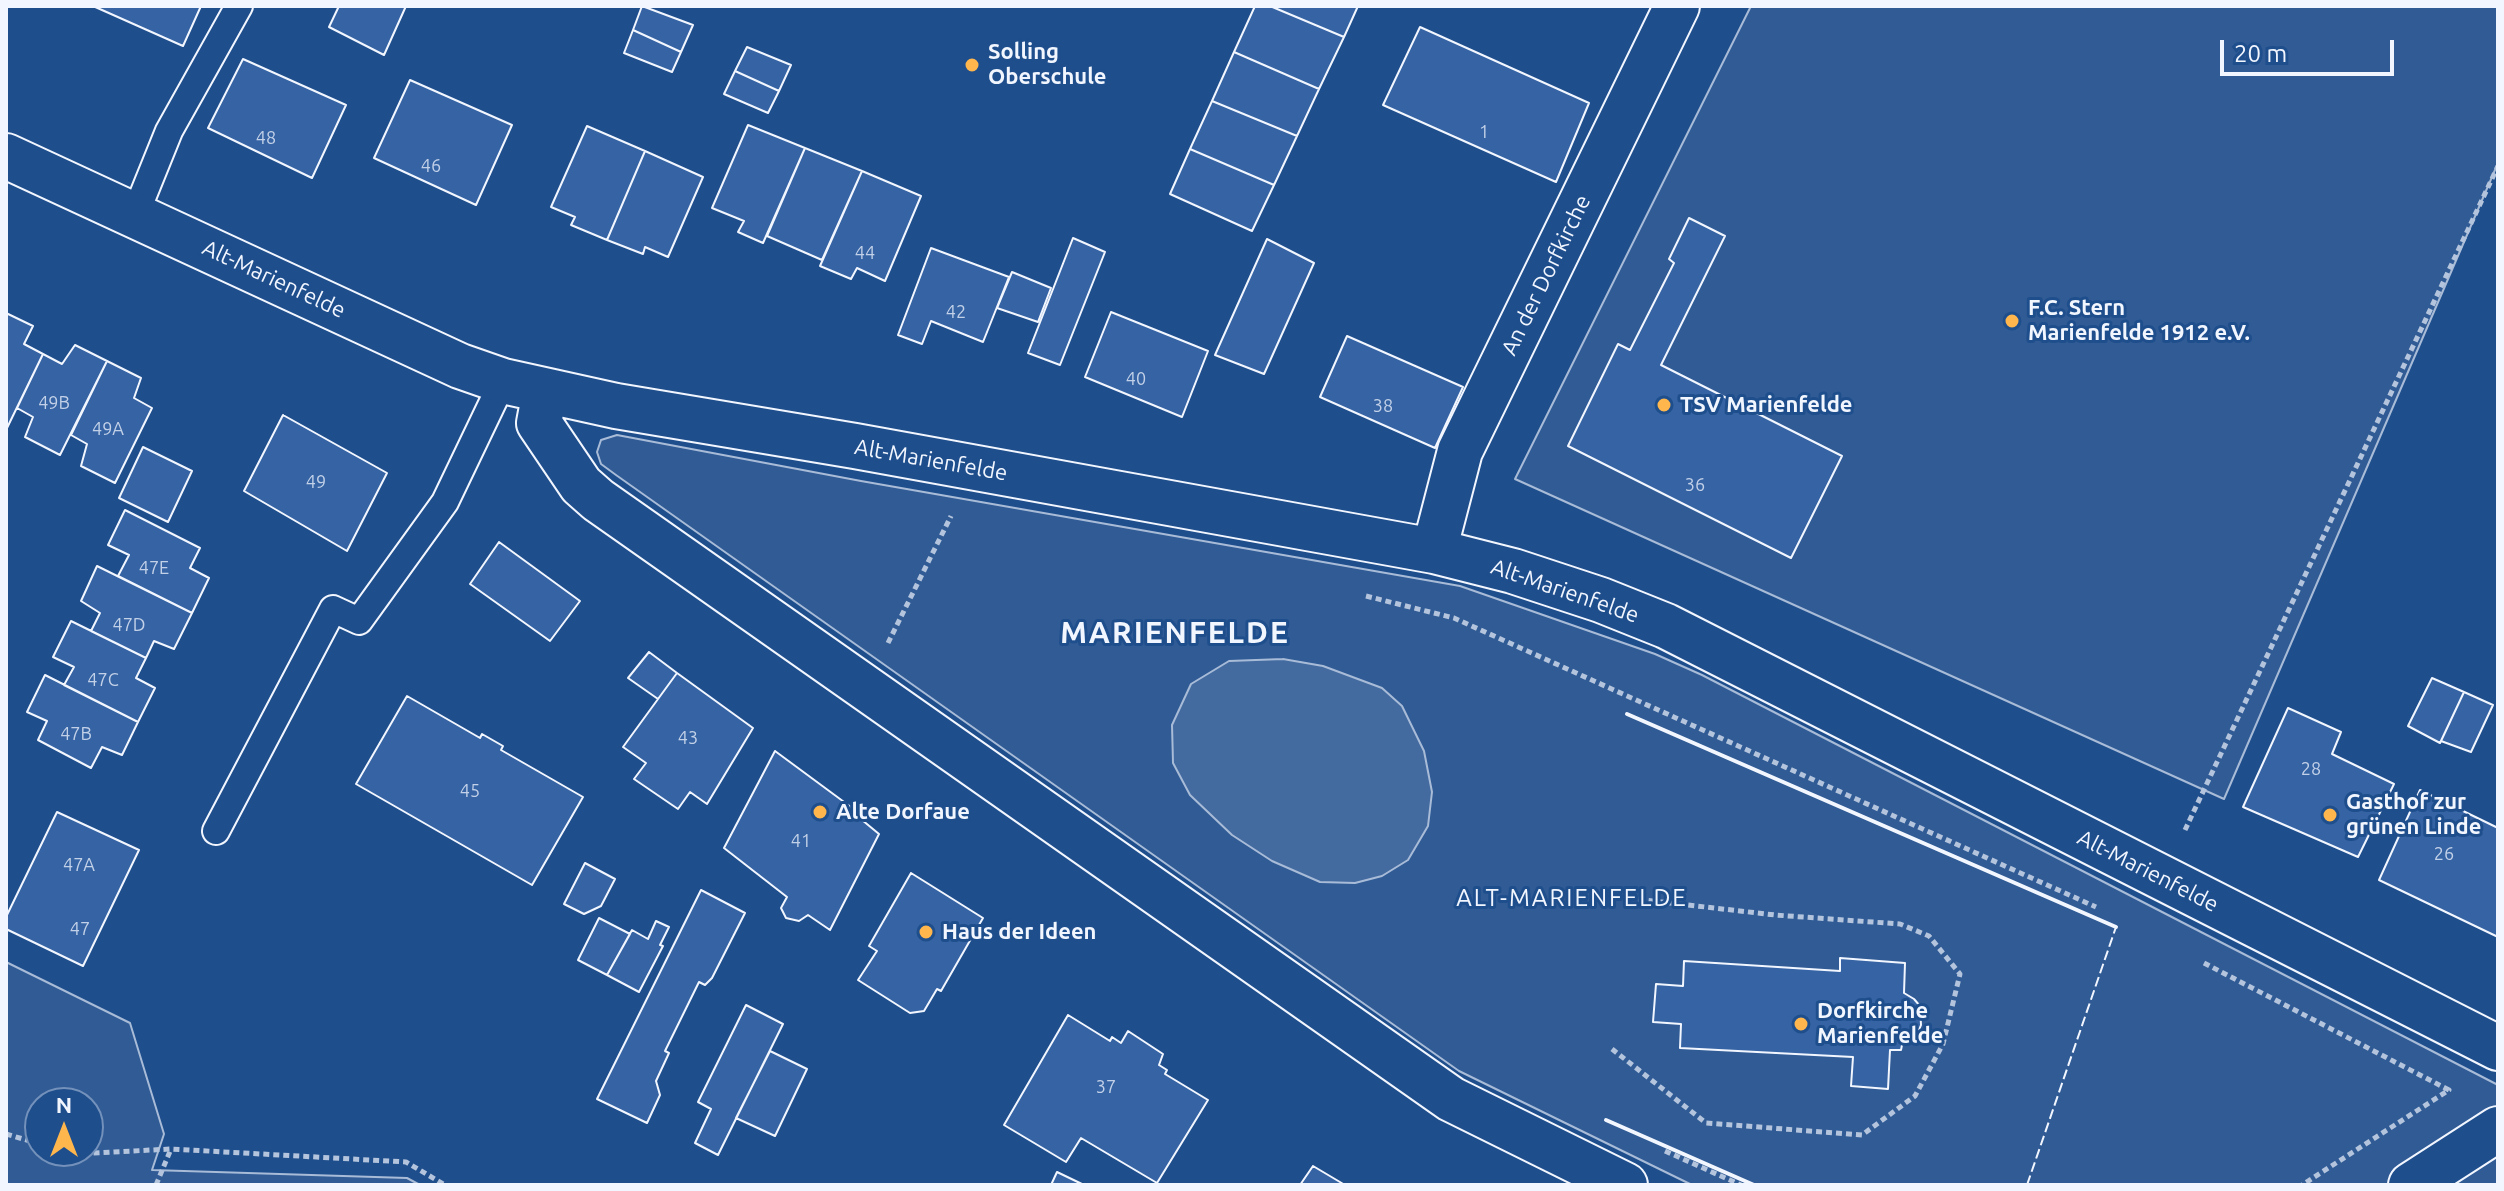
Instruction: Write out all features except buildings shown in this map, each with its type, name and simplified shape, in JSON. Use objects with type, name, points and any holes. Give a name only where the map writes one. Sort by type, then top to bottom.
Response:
[{"type":"street","name":"An der Dorfkirche","points":[[1434,551],[1460,451],[1677,6]]},
{"type":"street","name":"Alt-Marienfelde","points":[[6,156],[460,366],[503,381],[1434,551],[1513,571],[1601,600],[1666,626],[2498,1048]]},
{"type":"street","points":[[545,391],[539,423],[581,485],[598,500],[1451,1099],[1625,1185]]},
{"type":"street","points":[[2411,1185],[2498,1129]]},
{"type":"lane","points":[[135,215],[169,131],[239,6]]},
{"type":"lane","points":[[216,831],[333,609],[359,621],[445,502],[503,381]]},
{"type":"path","points":[[2185,830],[2498,166]]},
{"type":"path","points":[[935,513],[967,519]]},
{"type":"path","points":[[887,643],[951,516]]},
{"type":"path","points":[[1355,593],[1454,618],[2100,909]]},
{"type":"path","points":[[1612,1049],[1706,1123],[1862,1135],[1915,1096],[1943,1044],[1960,974],[1929,936],[1900,924],[1775,915],[1627,898]]},
{"type":"path","points":[[2198,959],[2449,1090],[2302,1185]]},
{"type":"path","points":[[104,1152],[171,1149],[406,1162],[445,1185]]},
{"type":"path","points":[[156,1185],[171,1149]]},
{"type":"shaded area","name":"F.C. Stern Marienfelde 1912 e.V.","points":[[1751,6],[2498,6],[2498,163],[2224,799],[1515,479]]},
{"type":"shaded area","points":[[617,435],[1460,586],[1655,654],[1702,675],[2498,1085],[2498,1185],[1692,1185],[1459,1071],[601,464],[597,452],[601,440]]},
{"type":"shaded area","points":[[1283,659],[1323,666],[1382,688],[1402,706],[1424,751],[1432,792],[1428,826],[1408,860],[1382,876],[1355,883],[1320,882],[1272,861],[1232,835],[1190,795],[1173,763],[1172,725],[1191,684],[1229,661]]},
{"type":"shaded area","points":[[6,962],[130,1023],[164,1134],[152,1170],[407,1178],[420,1185],[6,1185]]},
{"type":"fence","points":[[2027,1185],[2116,927]]},
{"type":"wall","points":[[1627,714],[2116,927]]},
{"type":"wall","points":[[1606,1120],[1754,1185]]},
{"type":"place","name":"Solling Oberschule","points":[[972,65]]},
{"type":"place","name":"F.C. Stern Marienfelde 1912 e.V.","points":[[2012,321]]},
{"type":"place","name":"TSV Marienfelde","points":[[1664,405]]},
{"type":"place","name":"Alte Dorfaue","points":[[820,812]]},
{"type":"place","name":"Gasthof zur grünen Linde","points":[[2330,815]]},
{"type":"place","name":"Haus der Ideen","points":[[926,932]]},
{"type":"place","name":"Dorfkirche Marienfelde","points":[[1801,1024]]},
{"type":"district","name":"MARIENFELDE","points":[[1175,633]]},
{"type":"district","name":"ALT-MARIENFELDE","points":[[1572,898]]}]
